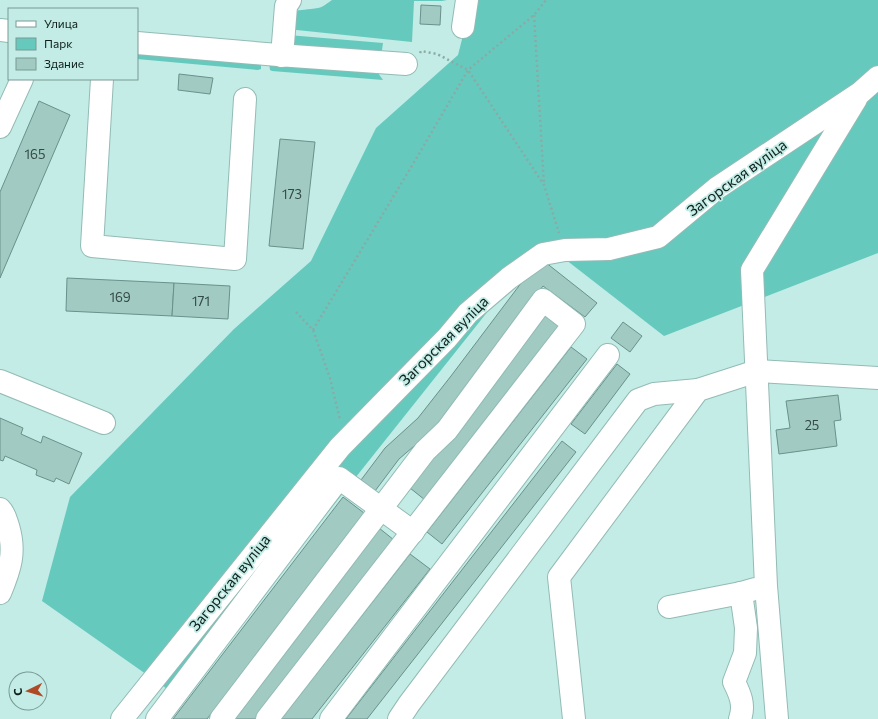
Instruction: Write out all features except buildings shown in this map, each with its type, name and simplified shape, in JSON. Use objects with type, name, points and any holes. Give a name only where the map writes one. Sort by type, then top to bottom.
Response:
[{"type":"street","points":[[282,56],[286,6],[290,0]]},
{"type":"street","points":[[463,27],[467,0]]},
{"type":"street","points":[[138,43],[282,56],[406,64]]},
{"type":"street","name":"Загорская вуліца","points":[[122,719],[340,447],[447,338],[468,313],[509,278],[542,254],[565,250],[609,249],[658,237],[717,188],[860,93],[878,77]]},
{"type":"street","points":[[0,127],[22,80]]},
{"type":"street","points":[[102,80],[92,246],[236,260],[245,99]]},
{"type":"street","points":[[777,719],[766,586],[752,270],[860,93]]},
{"type":"street","points":[[221,719],[380,508],[425,451],[447,430],[543,300],[574,324],[267,719]]},
{"type":"street","points":[[332,719],[608,355]]},
{"type":"street","points":[[400,719],[638,400],[654,394],[698,390],[757,371],[878,378]]},
{"type":"street","points":[[0,381],[104,423]]},
{"type":"street","points":[[574,719],[559,577],[698,390]]},
{"type":"street","points":[[157,719],[339,478],[412,532]]},
{"type":"street","points":[[0,509],[3,513],[12,540],[12,558],[0,593]]},
{"type":"street","points":[[669,607],[741,593],[766,586]]},
{"type":"street","points":[[740,719],[743,706],[740,694],[734,682],[746,653],[746,628],[741,593]]},
{"type":"path","points":[[313,330],[468,70],[534,15],[546,0]]},
{"type":"path","points":[[534,15],[544,185],[565,250]]},
{"type":"path","points":[[406,64],[421,51],[437,54],[468,70],[544,185]]},
{"type":"path","points":[[296,312],[313,330],[330,378],[341,424],[340,447]]},
{"type":"green space","points":[[332,0],[447,0],[414,1],[412,42],[287,29],[291,12],[315,9],[324,6]]},
{"type":"green space","points":[[472,0],[878,0],[878,253],[664,336],[543,242],[180,698],[42,601],[70,497],[234,329],[311,261],[376,128],[458,55]]},
{"type":"green space","points":[[288,35],[383,43],[382,50],[379,53],[294,47]]},
{"type":"green space","points":[[138,50],[258,61],[261,65],[261,69],[258,70],[138,59]]},
{"type":"green space","points":[[269,63],[378,73],[383,80],[272,71],[270,70]]}]
